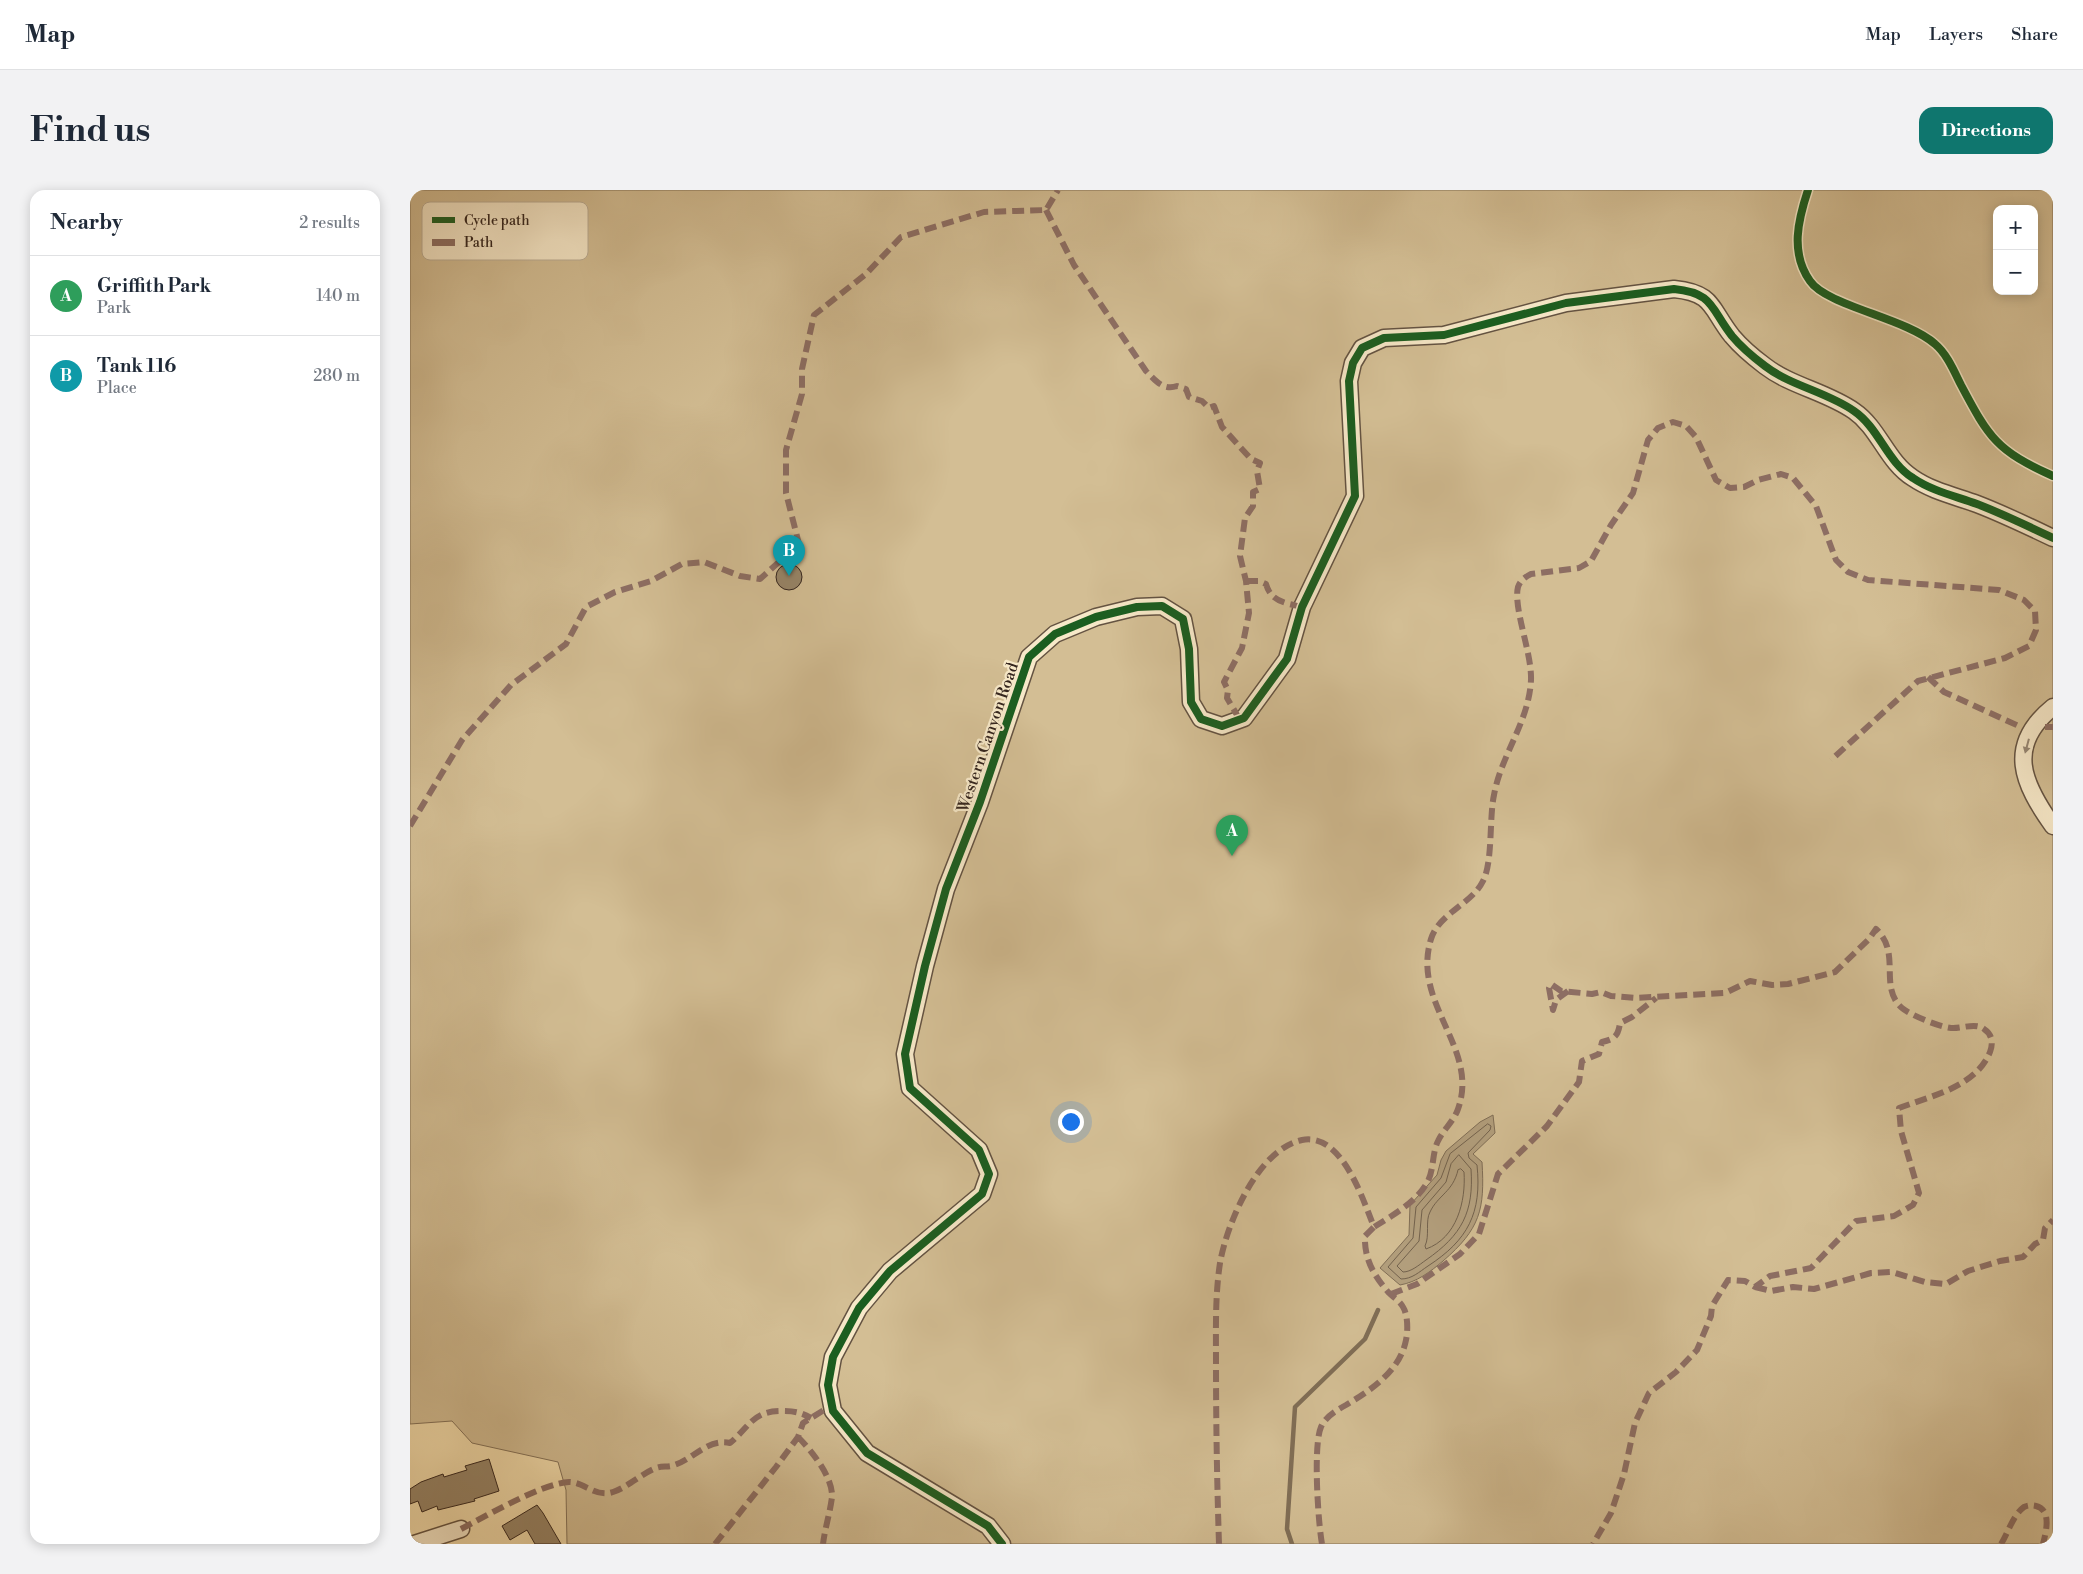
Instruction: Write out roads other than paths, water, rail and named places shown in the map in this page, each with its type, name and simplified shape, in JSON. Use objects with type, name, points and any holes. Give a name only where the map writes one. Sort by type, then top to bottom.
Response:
[{"type":"street","name":"Western Canyon Road","points":[[1002,1544],[988,1526],[867,1453],[833,1411],[828,1385],[833,1357],[859,1308],[890,1271],[982,1194],[989,1174],[979,1150],[910,1088],[904,1054],[946,889],[980,802],[1029,657],[1055,634],[1096,617],[1137,607],[1162,606],[1183,619],[1189,649],[1190,702],[1201,719],[1222,726],[1244,718],[1287,659],[1302,607],[1356,496],[1349,381],[1353,363],[1362,348],[1384,338],[1444,335],[1566,303],[1674,289],[1692,291],[1709,300],[1747,353],[1769,369],[1854,410],[1872,426],[1896,462],[1912,478],[1932,488],[2020,522],[2053,538]]},
{"type":"street","points":[[2053,707],[2034,727],[2027,743],[2024,759],[2025,776],[2030,792],[2053,826]]},
{"type":"street","points":[[414,1544],[461,1529]]},
{"type":"water","points":[[1493,1115],[1495,1133],[1473,1154],[1482,1162],[1482,1193],[1478,1218],[1465,1239],[1443,1261],[1418,1279],[1400,1285],[1380,1268],[1409,1235],[1410,1205],[1437,1175],[1441,1160],[1446,1151],[1480,1122]]},
{"type":"waterway","points":[[1292,1544],[1287,1529],[1295,1407],[1365,1339],[1378,1310]]},
{"type":"place","name":"Tank 116","points":[[789,576]]},
{"type":"place","name":"Griffith Park","points":[[1232,856]]}]
